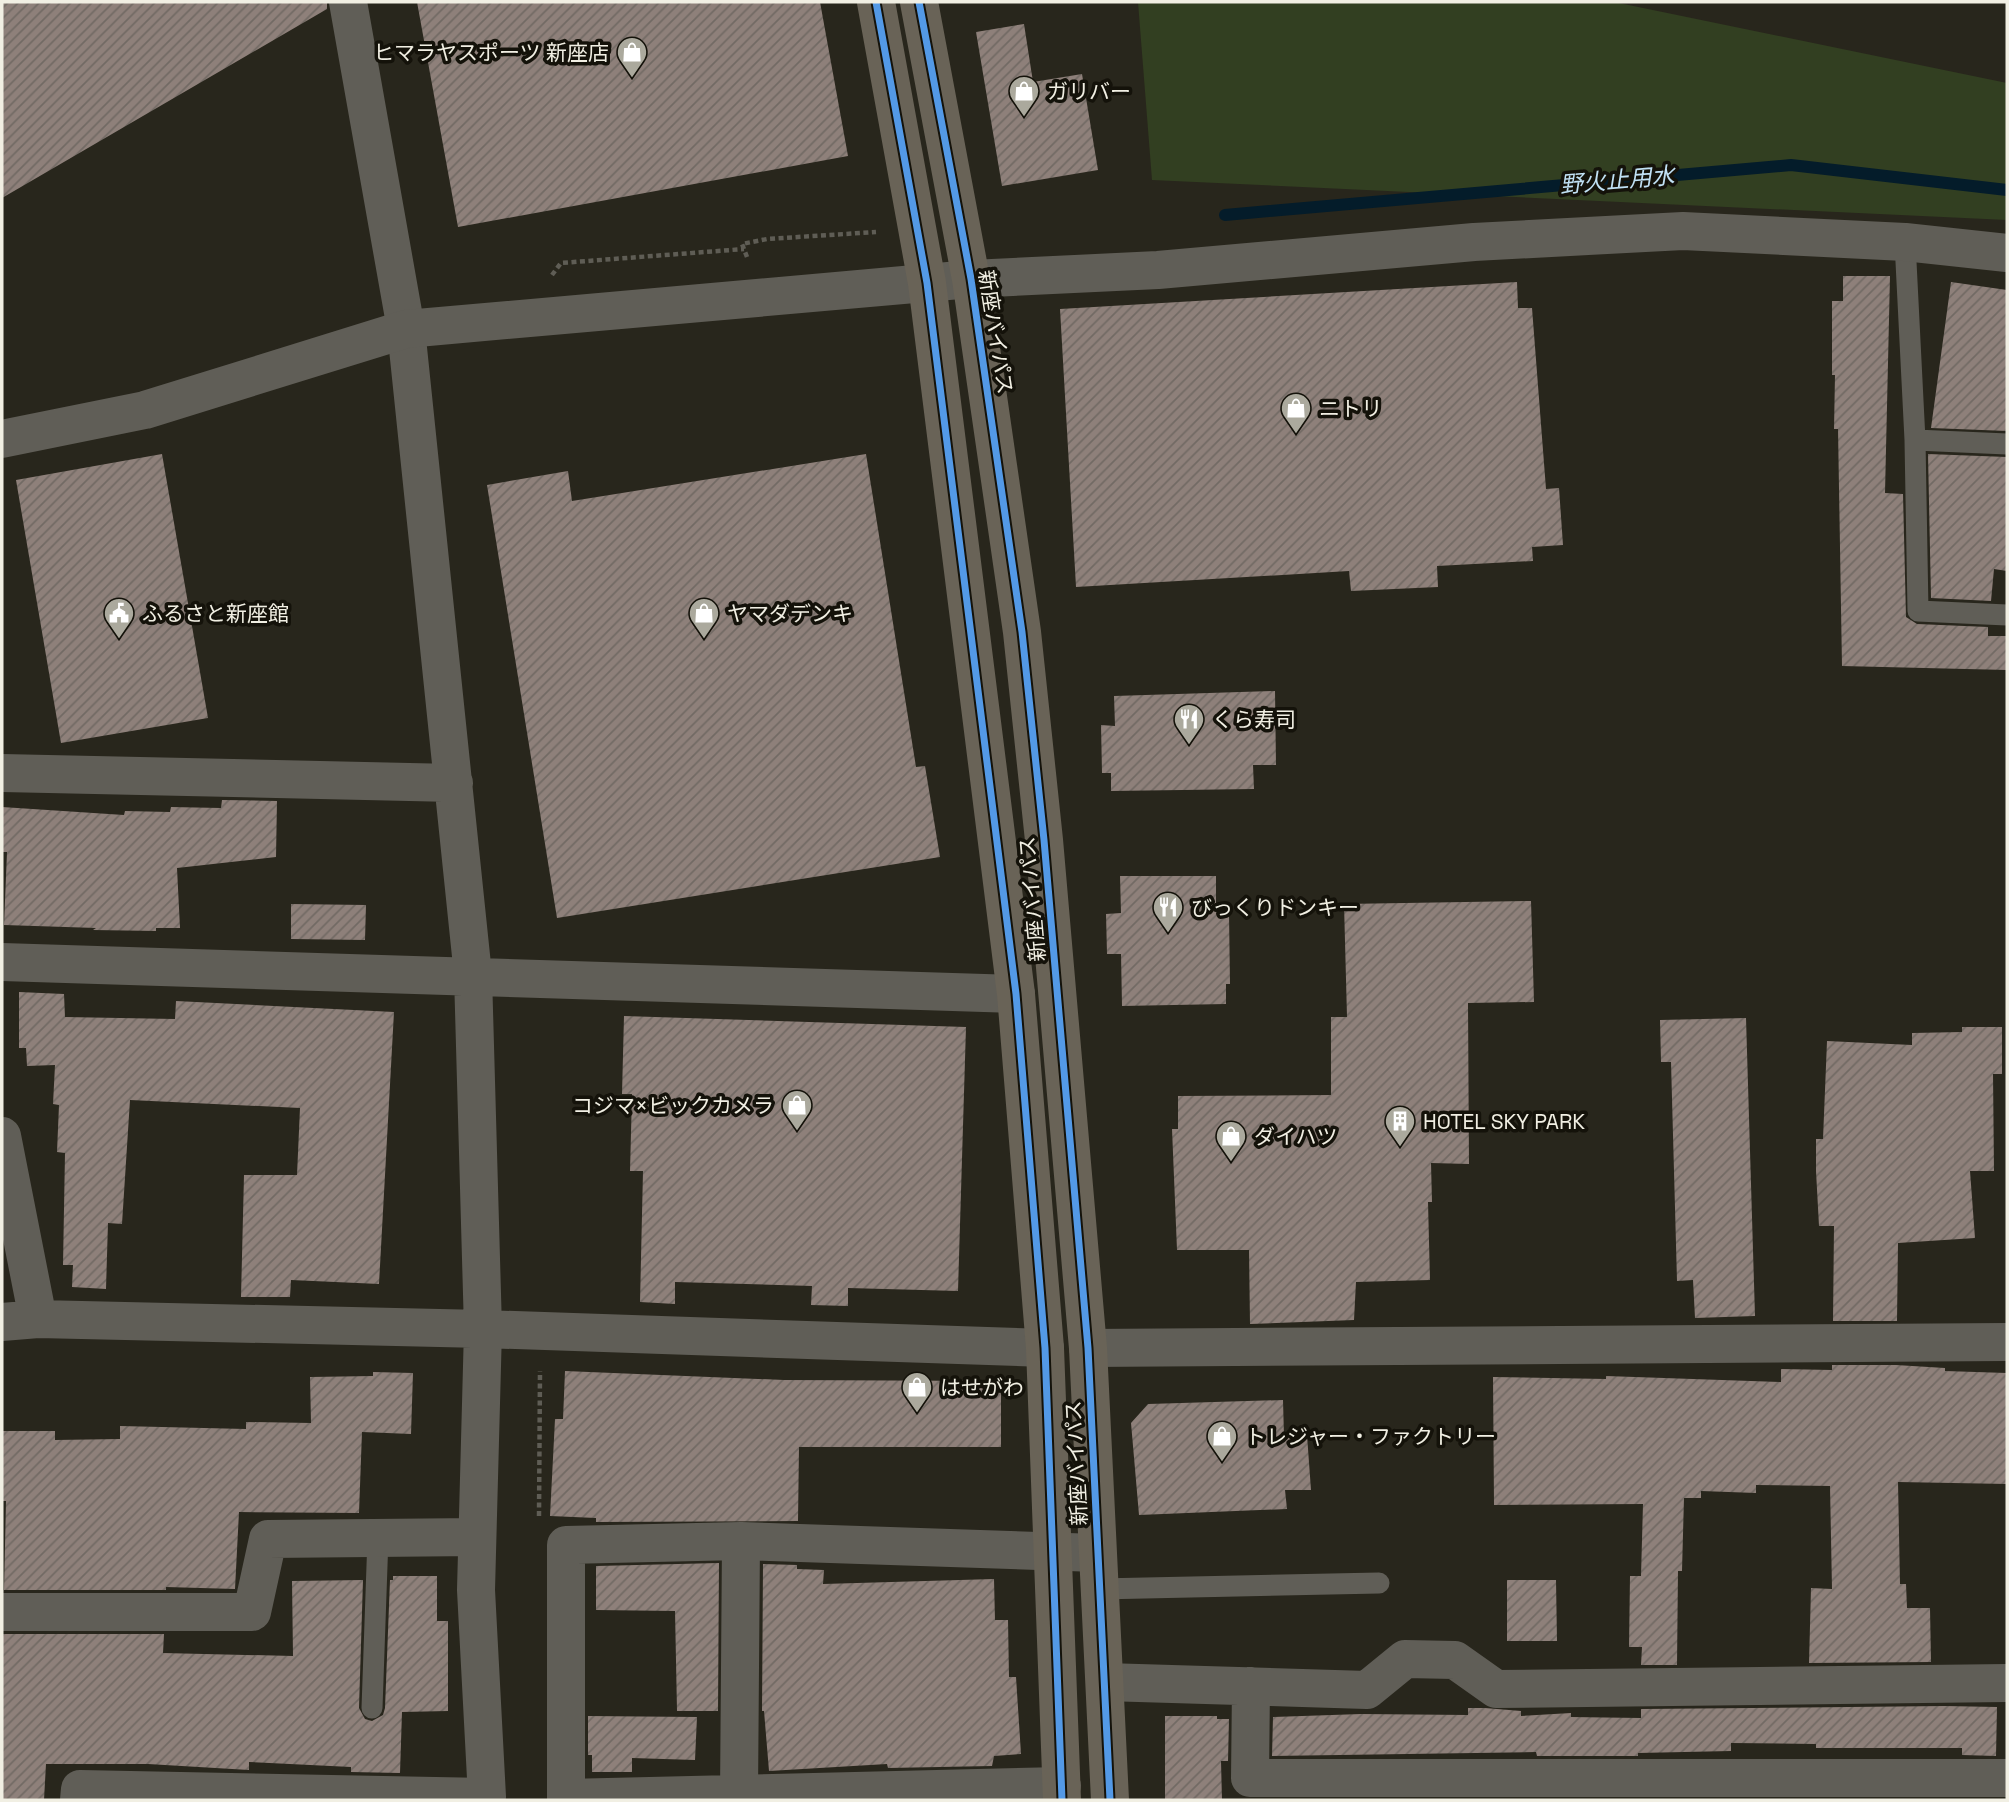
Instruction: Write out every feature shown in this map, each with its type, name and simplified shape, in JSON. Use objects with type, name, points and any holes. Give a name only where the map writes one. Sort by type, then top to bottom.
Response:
[{"type":"highway","name":"新座バイパス","points":[[876,2],[927,283],[1016,994],[1045,1349],[1062,1793]]},
{"type":"highway","name":"新座バイパス","points":[[919,2],[971,279],[1022,632],[1044,841],[1088,1348],[1110,1800]]},
{"type":"street","points":[[79,1800],[80,1789],[487,1797],[476,1590],[483,1328],[473,975],[406,329],[348,2]]},
{"type":"street","points":[[2,439],[145,410],[406,329],[971,279],[1158,270],[1474,242],[1683,231],[1905,242],[2007,253]]},
{"type":"street","points":[[2,773],[454,783]]},
{"type":"street","points":[[2,962],[1016,994]]},
{"type":"street","points":[[2,1136],[20,1320],[483,1328],[1045,1349]]},
{"type":"street","points":[[1088,1348],[2007,1342]]},
{"type":"street","points":[[2,1612],[252,1612],[268,1539],[477,1536]]},
{"type":"street","points":[[1062,1793],[739,1794],[566,1799],[566,1545],[741,1541],[1051,1549],[1098,1571]]},
{"type":"street","points":[[739,1794],[741,1541]]},
{"type":"street","points":[[1105,1682],[1367,1690],[1405,1659],[1455,1660],[1496,1689],[2007,1683]]},
{"type":"street","points":[[1251,1686],[1250,1778],[2007,1778]]},
{"type":"lane","points":[[1905,242],[1918,611],[2007,615]]},
{"type":"lane","points":[[1914,440],[2007,444]]},
{"type":"lane","points":[[372,1708],[378,1537]]},
{"type":"lane","points":[[1098,1571],[1379,1583]]},
{"type":"path","points":[[746,257],[742,244],[767,239],[884,232]]},
{"type":"path","points":[[561,263],[744,249]]},
{"type":"green space","points":[[1138,2],[1614,2],[2007,83],[2007,220],[1152,180]]},
{"type":"building","points":[[2,2],[327,2],[327,9],[2,198]]},
{"type":"building","name":"ヒマラヤスポーツ 新座店","points":[[417,2],[820,2],[848,156],[458,227]]},
{"type":"building","points":[[1024,24],[1033,82],[1082,74],[1098,170],[1002,186],[976,32]]},
{"type":"building","points":[[1843,276],[1890,276],[1885,493],[1903,494],[1906,617],[1917,624],[1988,627],[1988,636],[2007,636],[2007,670],[1842,666],[1838,429],[1834,429],[1832,301],[1843,301]]},
{"type":"building","name":"ニトリ","points":[[1517,282],[1518,308],[1532,308],[1546,489],[1559,488],[1563,545],[1532,547],[1533,561],[1437,566],[1438,587],[1351,591],[1349,571],[1076,587],[1060,309]]},
{"type":"building","points":[[1951,282],[2007,290],[2007,431],[1931,428]]},
{"type":"building","name":"ふるさと新座館","points":[[162,454],[208,718],[61,743],[16,480]]},
{"type":"building","name":"ヤマダデンキ","points":[[866,454],[916,767],[925,766],[940,857],[557,918],[487,485],[568,471],[572,501]]},
{"type":"building","points":[[1928,454],[2007,457],[2007,571],[1994,569],[1991,601],[1931,598]]},
{"type":"building","name":"くら寿司","points":[[1275,691],[1276,765],[1253,765],[1254,789],[1111,791],[1111,773],[1102,773],[1101,725],[1115,726],[1114,696]]},
{"type":"building","points":[[222,800],[277,801],[276,857],[177,868],[180,928],[156,928],[156,931],[93,930],[96,928],[4,925],[7,852],[2,852],[2,807],[124,815],[125,811],[170,812],[171,807],[221,808]]},
{"type":"building","name":"びっくりドンキー","points":[[1120,876],[1216,876],[1216,912],[1229,913],[1230,984],[1226,984],[1226,1004],[1122,1006],[1121,954],[1107,954],[1106,914],[1121,913]]},
{"type":"building","points":[[1531,901],[1534,1002],[1468,1003],[1469,1164],[1431,1163],[1432,1202],[1428,1202],[1430,1280],[1356,1282],[1354,1320],[1250,1324],[1249,1250],[1177,1250],[1172,1129],[1178,1129],[1178,1096],[1331,1095],[1331,1017],[1347,1017],[1344,904]]},
{"type":"building","points":[[291,904],[366,905],[365,940],[291,939]]},
{"type":"building","points":[[19,992],[64,994],[65,1017],[175,1019],[176,1001],[394,1012],[379,1284],[291,1280],[290,1297],[241,1297],[244,1175],[297,1175],[300,1108],[130,1100],[122,1224],[108,1223],[106,1289],[72,1287],[73,1265],[63,1265],[65,1153],[57,1152],[59,1105],[53,1104],[55,1065],[27,1066],[26,1048],[19,1048]]},
{"type":"building","name":"コジマ×ビックカメラ","points":[[624,1016],[966,1027],[958,1291],[848,1288],[848,1306],[811,1305],[812,1286],[675,1282],[675,1304],[640,1302],[643,1171],[630,1171],[632,1094],[622,1094]]},
{"type":"building","points":[[1746,1018],[1755,1316],[1695,1318],[1693,1280],[1677,1281],[1671,1062],[1661,1062],[1660,1020]]},
{"type":"building","points":[[1962,1027],[2002,1027],[2002,1074],[1993,1074],[1994,1171],[1970,1171],[1975,1238],[1898,1243],[1897,1321],[1833,1321],[1834,1226],[1819,1226],[1816,1171],[1816,1139],[1823,1139],[1827,1041],[1912,1045],[1912,1033],[1962,1032]]},
{"type":"building","points":[[1832,1365],[1896,1365],[1945,1368],[1945,1371],[2007,1373],[2007,1484],[1898,1482],[1900,1584],[1906,1584],[1907,1608],[1930,1608],[1931,1662],[1809,1663],[1811,1588],[1832,1589],[1830,1486],[1756,1485],[1756,1493],[1701,1491],[1701,1498],[1684,1498],[1682,1571],[1678,1571],[1677,1665],[1641,1665],[1642,1647],[1629,1647],[1630,1576],[1641,1576],[1643,1504],[1494,1505],[1493,1377],[1606,1379],[1606,1376],[1781,1382],[1781,1369],[1832,1370]]},
{"type":"building","points":[[565,1371],[784,1380],[1001,1381],[1001,1447],[799,1447],[798,1521],[596,1522],[596,1518],[550,1516],[555,1419],[563,1419]]},
{"type":"building","points":[[373,1372],[413,1373],[411,1434],[362,1432],[359,1513],[239,1512],[235,1589],[166,1587],[166,1590],[4,1590],[6,1501],[2,1501],[2,1431],[55,1431],[55,1440],[120,1439],[120,1426],[246,1429],[246,1422],[311,1423],[310,1377],[373,1376]]},
{"type":"building","name":"トレジャー・ファクトリー","points":[[1283,1400],[1284,1436],[1307,1435],[1311,1490],[1285,1490],[1287,1509],[1139,1515],[1131,1423],[1148,1404]]},
{"type":"building","points":[[719,1563],[718,1711],[677,1711],[675,1611],[596,1610],[596,1566]]},
{"type":"building","points":[[763,1564],[797,1565],[797,1569],[824,1570],[823,1584],[994,1579],[995,1620],[1008,1620],[1009,1677],[1016,1677],[1021,1754],[994,1756],[992,1766],[888,1768],[887,1764],[769,1771],[762,1711]]},
{"type":"building","points":[[393,1576],[437,1576],[437,1621],[448,1621],[448,1711],[402,1712],[400,1773],[351,1772],[351,1767],[249,1762],[249,1770],[148,1764],[46,1764],[44,1800],[2,1800],[3,1634],[164,1634],[163,1653],[293,1656],[292,1581],[363,1580],[359,1708],[365,1719],[372,1721],[383,1715],[385,1708],[390,1580],[393,1580]]},
{"type":"building","points":[[1507,1580],[1556,1580],[1557,1641],[1507,1641]]},
{"type":"building","points":[[1997,1707],[1996,1756],[1962,1755],[1962,1748],[1816,1748],[1816,1744],[1731,1743],[1731,1751],[1638,1753],[1638,1756],[1537,1756],[1536,1752],[1272,1756],[1273,1717],[1468,1715],[1468,1708],[1485,1708],[1521,1711],[1521,1716],[1571,1713],[1571,1717],[1641,1718],[1641,1709]]},
{"type":"building","points":[[588,1716],[697,1717],[695,1760],[632,1758],[632,1772],[592,1772],[592,1755],[588,1755]]},
{"type":"building","points":[[1165,1716],[1217,1716],[1217,1719],[1229,1719],[1228,1761],[1221,1761],[1222,1800],[1165,1800]]},
{"type":"waterway","name":"野火止用水","points":[[1225,215],[1791,165],[2007,190]]},
{"type":"cycle path","points":[[876,2],[927,283],[1016,994],[1045,1348],[1062,1800]]},
{"type":"cycle path","points":[[919,2],[971,279],[1022,632],[1044,840],[1088,1348],[1110,1800]]},
{"type":"place","name":"ヒマラヤスポーツ 新座店","points":[[632,79]]},
{"type":"place","name":"ガリバー","points":[[1024,118]]},
{"type":"place","name":"ニトリ","points":[[1296,435]]},
{"type":"place","name":"ふるさと新座館","points":[[119,640]]},
{"type":"place","name":"ヤマダデンキ","points":[[704,640]]},
{"type":"place","name":"くら寿司","points":[[1189,746]]},
{"type":"place","name":"びっくりドンキー","points":[[1168,934]]},
{"type":"place","name":"コジマ×ビックカメラ","points":[[797,1132]]},
{"type":"place","name":"HOTEL SKY PARK","points":[[1400,1148]]},
{"type":"place","name":"ダイハツ","points":[[1231,1163]]},
{"type":"place","name":"はせがわ","points":[[917,1414]]},
{"type":"place","name":"トレジャー・ファクトリー","points":[[1222,1463]]}]
